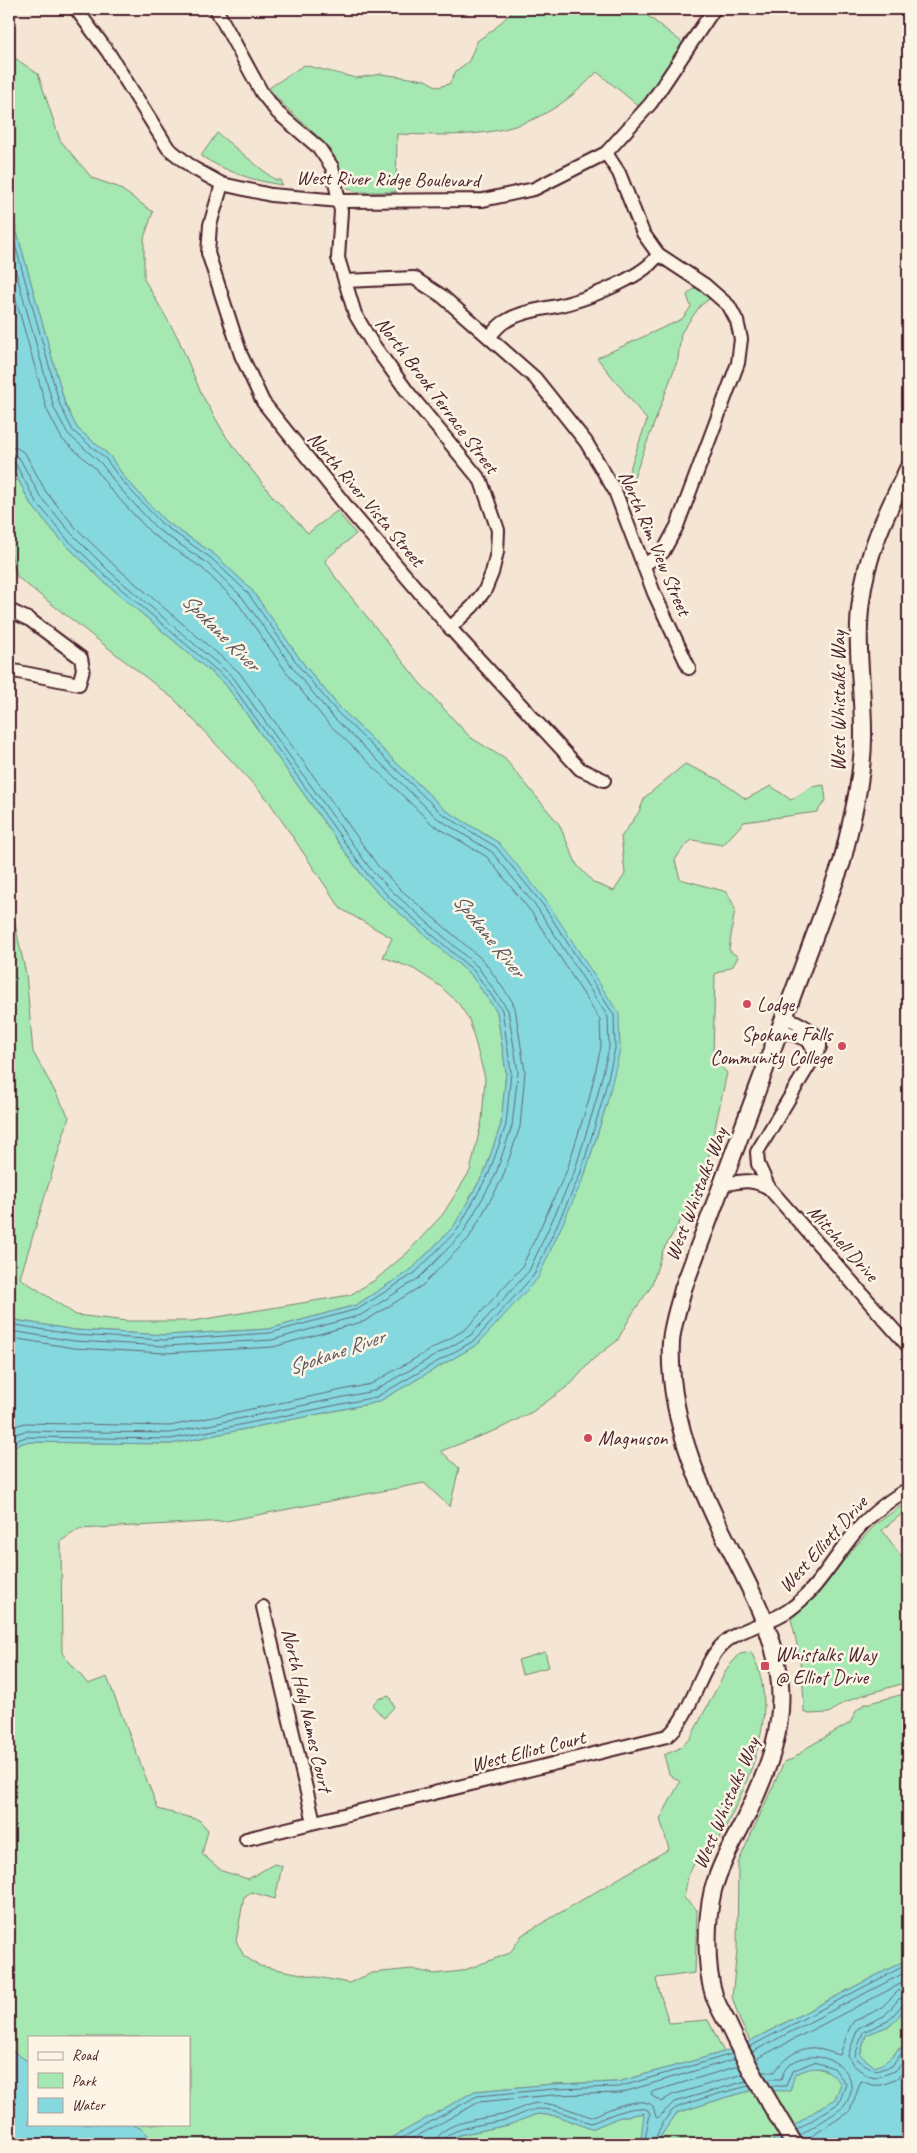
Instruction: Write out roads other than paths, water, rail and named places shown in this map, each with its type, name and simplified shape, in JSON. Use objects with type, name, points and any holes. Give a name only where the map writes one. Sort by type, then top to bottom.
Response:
[{"type":"main road","name":"West Whistalks Way","points":[[794,2144],[743,2054],[714,1995],[710,1974],[708,1946],[713,1890],[727,1855],[767,1770],[778,1728],[781,1698],[774,1648],[765,1623],[695,1471],[676,1409],[671,1376],[671,1340],[683,1289],[842,862],[859,789],[863,732],[859,654],[860,602],[872,549],[908,470]]},
{"type":"street","name":"West River Ridge Boulevard","points":[[76,9],[108,52],[168,148],[194,168],[222,184],[271,195],[340,201],[484,200],[534,189],[606,153],[652,103],[714,9]]},
{"type":"street","name":"North Brook Terrace Street","points":[[216,9],[262,93],[278,113],[311,140],[326,156],[336,179],[340,201],[338,258],[355,314],[372,344],[407,391],[481,481],[498,530],[497,552],[492,573],[485,590],[473,606],[450,628]]},
{"type":"street","points":[[606,153],[619,173],[643,233],[658,254],[705,285],[729,306],[741,339],[738,363],[677,526],[663,552],[644,566]]},
{"type":"street","name":"North River Vista Street","points":[[222,184],[210,225],[208,253],[241,355],[263,402],[345,505],[450,628],[580,769],[604,780]]},
{"type":"street","points":[[489,336],[505,321],[532,312],[568,304],[608,287],[645,269],[655,260],[658,254]]},
{"type":"street","name":"North Rim View Street","points":[[345,281],[414,278],[442,296],[534,378],[586,442],[615,491],[644,566],[689,668]]},
{"type":"street","points":[[9,610],[30,620],[81,658],[83,669],[79,684],[9,670]]},
{"type":"street","name":"Mitchell Drive","points":[[783,1024],[804,1025],[820,1040],[820,1047],[756,1152],[758,1164],[769,1188],[908,1346]]},
{"type":"street","name":"Mitchell Drive","points":[[722,1185],[746,1180],[758,1182],[769,1188]]},
{"type":"street","name":"West Elliott Drive","points":[[765,1623],[783,1614],[804,1598],[818,1584],[862,1525],[887,1503],[908,1489]]},
{"type":"street","name":"North Holy Names Court","points":[[263,1607],[314,1822]]},
{"type":"street","name":"West Elliot Court","points":[[246,1839],[665,1737],[677,1726],[719,1648],[733,1636],[765,1623]]},
{"type":"water","name":"Spokane River","points":[[9,204],[65,404],[77,428],[109,455],[125,478],[165,521],[214,554],[251,589],[305,666],[340,708],[445,810],[499,843],[547,902],[619,1014],[620,1050],[607,1103],[584,1177],[538,1278],[478,1344],[378,1402],[171,1444],[26,1442],[9,1448],[9,1323],[14,1320],[75,1330],[165,1335],[269,1329],[356,1305],[412,1269],[454,1226],[485,1171],[501,1124],[506,1072],[497,1012],[471,975],[387,902],[364,878],[225,684],[102,580],[62,541],[30,503],[9,461]]},
{"type":"water","points":[[908,1959],[908,2005],[891,2025],[866,2035],[860,2055],[875,2067],[886,2062],[908,2044],[908,2135],[899,2144],[768,2144],[835,2099],[841,2084],[831,2073],[821,2068],[815,2068],[795,2074],[790,2091],[754,2090],[677,2113],[662,2134],[659,2144],[638,2144],[641,2140],[644,2113],[620,2117],[591,2129],[558,2116],[537,2114],[508,2125],[459,2135],[444,2144],[384,2144],[475,2091],[553,2084],[618,2082],[724,2052],[750,2041]]},
{"type":"water","points":[[9,2049],[28,2061],[28,2126],[135,2126],[142,2129],[157,2144],[9,2144]]},
{"type":"place","name":"Lodge","points":[[747,1004]]},
{"type":"place","name":"Spokane Falls Community College","points":[[842,1046]]},
{"type":"place","name":"Magnuson","points":[[588,1438]]},
{"type":"place","name":"Whistalks Way @ Elliot Drive","points":[[765,1666]]}]
